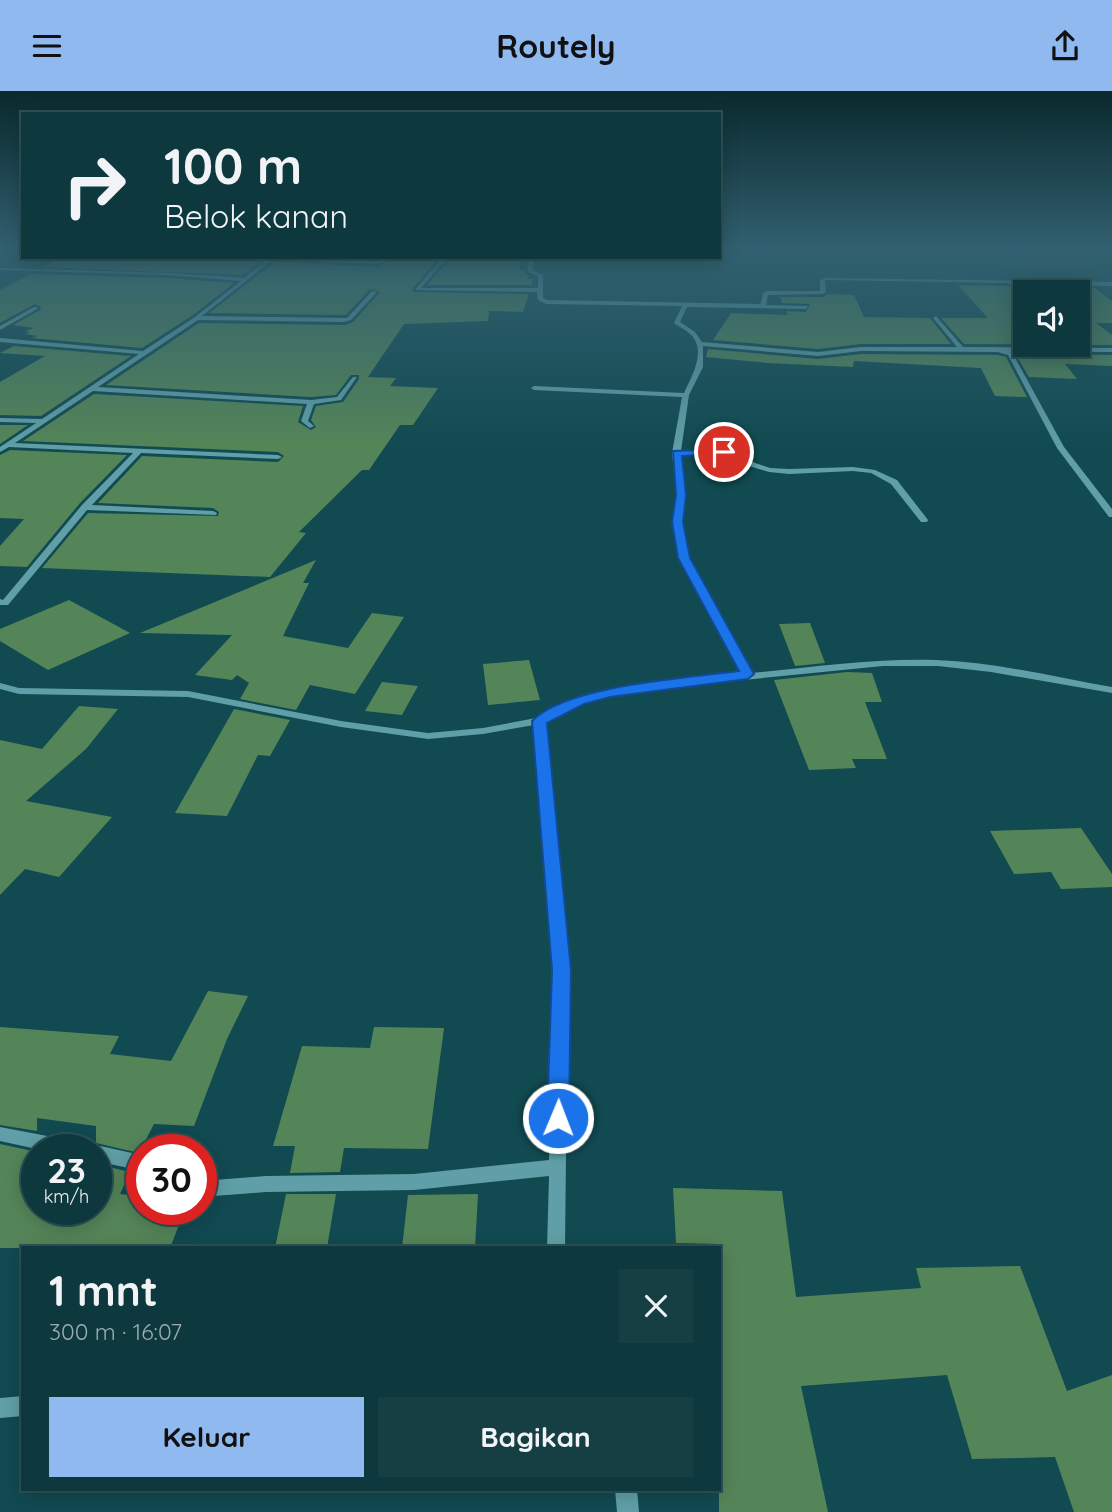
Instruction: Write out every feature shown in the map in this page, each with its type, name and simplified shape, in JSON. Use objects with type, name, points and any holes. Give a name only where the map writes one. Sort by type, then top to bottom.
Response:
[{"type":"street","points":[[0,328],[21,316]]},
{"type":"street","points":[[308,320],[310,316]]},
{"type":"street","points":[[0,450],[197,318],[308,320],[349,319],[351,316]]},
{"type":"street","points":[[680,316],[677,323],[693,333],[700,344],[700,367],[686,395],[676,453],[681,495],[677,522],[684,558],[748,674]]},
{"type":"street","points":[[936,318],[961,349]]},
{"type":"street","points":[[0,340],[143,353]]},
{"type":"street","points":[[700,344],[818,354],[861,349],[1013,350]]},
{"type":"street","points":[[999,350],[1010,353],[1061,448],[1112,515]]},
{"type":"street","points":[[1090,350],[1112,350]]},
{"type":"street","points":[[93,389],[311,402],[339,399],[355,378]]},
{"type":"street","points":[[534,389],[686,395]]},
{"type":"street","points":[[310,425],[304,421],[311,402]]},
{"type":"street","points":[[0,420],[44,421]]},
{"type":"street","points":[[8,445],[278,457]]},
{"type":"street","points":[[2,604],[85,507],[139,451]]},
{"type":"street","points":[[676,453],[739,454],[745,462],[763,469],[860,469],[879,473],[891,479],[924,520]]},
{"type":"street","points":[[85,507],[213,513]]},
{"type":"street","points":[[0,686],[19,691],[188,694],[341,724],[428,736],[539,721],[579,701],[608,693],[748,674],[883,663],[938,663],[991,669],[1112,690]]},
{"type":"street","points":[[539,721],[561,970],[556,1246]]},
{"type":"street","points":[[0,1134],[21,1138]]},
{"type":"street","points":[[217,1188],[266,1184],[414,1182],[557,1167]]},
{"type":"street","points":[[0,1408],[21,1406]]},
{"type":"street","points":[[625,1491],[628,1512]]},
{"type":"building","points":[[0,316],[12,316],[0,323]]},
{"type":"building","points":[[29,316],[191,316],[142,348],[32,338],[38,336],[25,334],[30,332],[25,331],[34,328],[13,325]]},
{"type":"building","points":[[358,316],[488,316],[488,321],[404,324],[368,377],[396,378],[390,386],[438,388],[413,425],[400,425],[369,470],[362,470],[299,532],[306,533],[270,577],[42,568],[88,513],[218,516],[219,512],[213,508],[98,503],[142,456],[278,462],[284,456],[278,452],[23,441],[94,394],[303,406],[298,422],[311,430],[316,427],[311,420],[316,406],[343,402],[359,375],[351,375],[336,395],[311,397],[106,385],[199,323],[345,325]]},
{"type":"building","points":[[729,316],[864,316],[930,318],[951,344],[861,344],[818,349],[713,340]]},
{"type":"building","points":[[1013,316],[1013,344],[964,344],[941,318]]},
{"type":"building","points":[[1090,316],[1112,316],[1112,323],[1096,323],[1112,335],[1112,345],[1090,345]]},
{"type":"building","points":[[14,346],[131,356],[41,416],[0,415],[0,382],[45,356],[0,353]]},
{"type":"building","points":[[708,349],[818,359],[861,354],[998,355],[1006,357],[1027,397],[995,396],[981,368],[854,361],[853,367],[768,363],[706,357]]},
{"type":"building","points":[[1112,355],[1112,366],[1065,364],[1077,379],[1029,377],[1017,357]]},
{"type":"building","points":[[0,425],[28,425],[0,444]]},
{"type":"building","points":[[10,450],[127,455],[80,503],[27,567],[0,566],[0,546],[24,519],[0,518],[0,455]]},
{"type":"building","points":[[316,560],[303,583],[309,583],[283,636],[348,648],[372,613],[404,617],[355,694],[310,685],[296,710],[240,699],[249,683],[237,675],[232,680],[195,675],[232,635],[140,633]]},
{"type":"building","points":[[69,600],[130,633],[48,670],[0,641],[0,629]]},
{"type":"building","points":[[810,623],[825,663],[795,666],[779,624]]},
{"type":"building","points":[[529,660],[540,700],[488,705],[483,664]]},
{"type":"building","points":[[847,672],[872,673],[882,702],[865,702],[887,759],[852,759],[856,768],[809,770],[774,680]]},
{"type":"building","points":[[382,682],[418,686],[402,715],[365,711]]},
{"type":"building","points":[[79,706],[118,709],[86,749],[26,801],[112,817],[59,877],[25,869],[0,895],[0,740],[42,749]]},
{"type":"building","points":[[234,709],[290,720],[270,756],[258,755],[227,816],[175,813]]},
{"type":"building","points":[[1081,828],[1112,874],[1112,887],[1061,889],[1051,872],[1014,874],[990,831]]},
{"type":"building","points":[[208,991],[248,996],[227,1039],[194,1126],[154,1124],[149,1134],[126,1134],[126,1150],[112,1147],[112,1134],[96,1134],[96,1126],[37,1118],[37,1131],[0,1125],[0,1027],[119,1036],[110,1054],[171,1061]]},
{"type":"building","points":[[374,1027],[444,1028],[428,1149],[344,1148],[340,1172],[290,1173],[295,1146],[273,1146],[302,1046],[370,1048]]},
{"type":"building","points":[[0,1144],[21,1149],[21,1225],[112,1225],[112,1168],[126,1171],[126,1181],[120,1194],[126,1195],[126,1225],[179,1225],[171,1246],[0,1248]]},
{"type":"building","points":[[673,1188],[782,1191],[796,1297],[921,1288],[916,1268],[1020,1266],[1067,1391],[1112,1375],[1112,1512],[1074,1512],[1055,1457],[972,1459],[947,1375],[801,1386],[828,1512],[719,1512],[721,1246],[676,1243]]},
{"type":"building","points":[[286,1194],[336,1194],[327,1246],[275,1246]]},
{"type":"building","points":[[478,1194],[475,1246],[402,1246],[408,1195]]},
{"type":"route","points":[[558,1118],[561,970],[539,721],[579,701],[608,693],[748,674],[684,558],[677,522],[681,495],[676,453],[724,452]]}]
